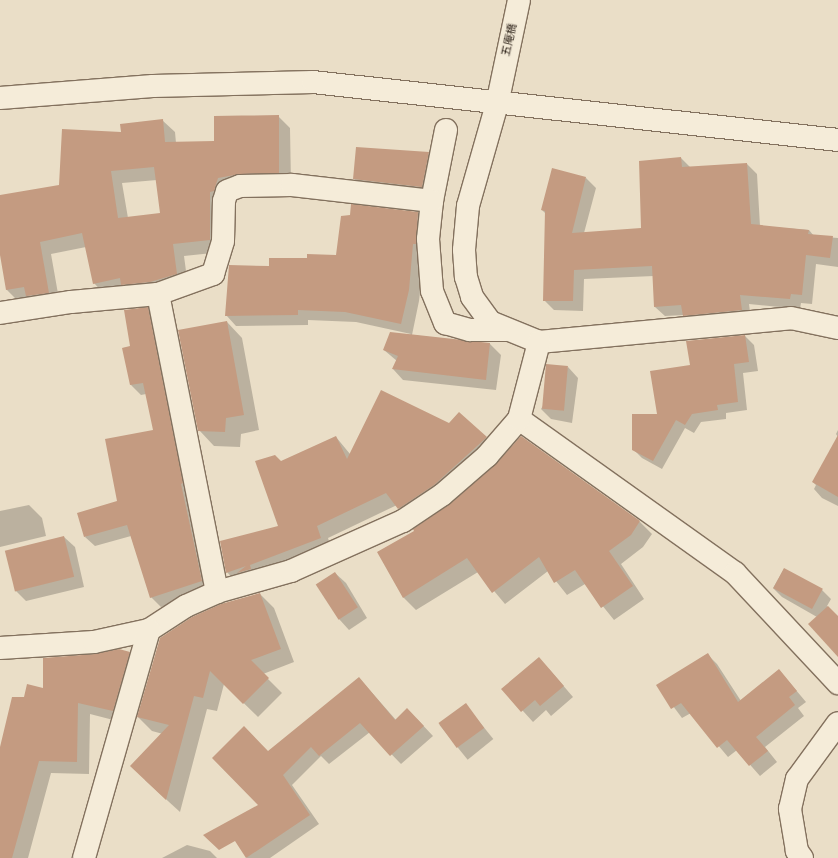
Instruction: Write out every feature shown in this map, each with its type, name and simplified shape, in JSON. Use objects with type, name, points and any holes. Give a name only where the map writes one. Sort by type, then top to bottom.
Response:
[{"type":"street","name":"五庵橋","points":[[519,0],[497,104],[468,206],[464,250],[466,277],[472,298],[490,322],[539,342]]},
{"type":"street","points":[[0,98],[153,86],[313,82],[497,104],[838,140]]},
{"type":"street","points":[[446,130],[432,201],[428,239],[432,290],[445,322],[470,330],[510,330]]},
{"type":"street","points":[[0,313],[71,302],[158,294],[213,274],[223,241],[224,201],[227,191],[240,186],[292,185],[432,201]]},
{"type":"street","points":[[158,294],[217,592]]},
{"type":"street","points":[[0,648],[94,642],[149,630],[186,606],[217,592],[291,571],[403,521],[442,495],[487,456],[519,420],[539,342],[791,318],[838,328]]},
{"type":"street","points":[[519,420],[735,573],[838,683]]},
{"type":"street","points":[[84,858],[149,630]]},
{"type":"street","points":[[802,858],[797,851],[790,809],[798,778],[838,723]]},
{"type":"building","points":[[279,115],[279,173],[240,174],[218,178],[214,191],[210,192],[210,240],[173,244],[177,274],[150,282],[121,285],[120,278],[93,284],[82,233],[40,242],[49,293],[26,296],[24,287],[6,290],[0,255],[0,195],[59,185],[62,129],[121,132],[120,124],[163,119],[165,142],[214,141],[214,116]],"holes":[[[154,167],[160,213],[118,218],[111,171]]]},
{"type":"building","points":[[356,147],[429,152],[422,187],[353,179]]},
{"type":"building","points":[[681,157],[682,167],[747,163],[751,224],[809,230],[808,234],[833,236],[830,258],[806,255],[802,295],[791,294],[790,299],[740,295],[742,310],[683,316],[681,305],[654,307],[652,266],[574,270],[573,301],[543,301],[545,211],[541,210],[552,168],[586,177],[572,233],[641,228],[639,161]]},
{"type":"building","points":[[351,204],[418,212],[416,244],[413,244],[409,290],[401,324],[345,312],[298,310],[298,315],[225,316],[229,265],[269,266],[269,258],[307,258],[307,254],[336,255],[341,216],[350,215]]},
{"type":"building","points":[[148,307],[183,483],[181,484],[202,581],[150,598],[127,525],[84,537],[77,513],[117,501],[105,439],[153,430],[143,383],[130,385],[122,348],[130,346],[124,310]]},
{"type":"building","points":[[227,321],[244,415],[226,418],[225,432],[198,431],[178,330]]},
{"type":"building","points":[[390,332],[490,343],[486,380],[392,369],[398,356],[383,350]]},
{"type":"building","points":[[745,335],[749,362],[734,364],[738,402],[717,405],[718,410],[692,414],[685,425],[676,420],[653,461],[632,450],[632,414],[657,414],[650,371],[690,365],[686,341]]},
{"type":"building","points":[[546,364],[568,366],[564,411],[542,409]]},
{"type":"building","points":[[381,390],[449,423],[459,412],[487,437],[434,485],[398,509],[386,493],[317,526],[321,538],[250,565],[251,569],[237,573],[246,566],[226,573],[220,541],[278,526],[255,461],[275,455],[281,461],[336,436],[347,459]]},
{"type":"building","points":[[838,435],[838,497],[812,482]]},
{"type":"building","points":[[521,436],[640,521],[631,535],[609,551],[633,586],[601,608],[575,570],[554,583],[539,557],[492,593],[467,558],[403,598],[377,552],[414,531],[413,529],[450,504],[495,465]]},
{"type":"building","points":[[64,536],[74,577],[15,592],[5,551]]},
{"type":"building","points":[[784,568],[823,589],[812,609],[773,588]]},
{"type":"building","points":[[335,572],[358,607],[339,620],[316,585]]},
{"type":"building","points":[[260,593],[281,649],[251,660],[269,678],[243,704],[210,671],[203,698],[194,696],[166,800],[130,766],[169,725],[137,717],[160,638],[192,617],[221,604]]},
{"type":"building","points":[[828,606],[838,616],[838,657],[808,624]]},
{"type":"building","points":[[119,649],[130,652],[113,711],[78,703],[77,762],[39,761],[12,858],[0,858],[0,747],[12,697],[24,697],[27,684],[43,688],[43,658],[95,654]]},
{"type":"building","points":[[708,653],[738,702],[779,669],[797,691],[789,697],[795,705],[756,737],[768,751],[749,766],[727,740],[717,748],[681,703],[671,709],[656,685]]},
{"type":"building","points":[[539,657],[564,686],[540,706],[535,700],[521,712],[501,689]]},
{"type":"building","points":[[359,677],[395,720],[407,708],[424,726],[390,756],[360,723],[319,756],[311,747],[283,775],[310,815],[246,858],[235,841],[219,850],[203,835],[258,805],[212,758],[244,726],[268,751]]},
{"type":"building","points":[[466,703],[484,728],[457,748],[438,723]]}]
